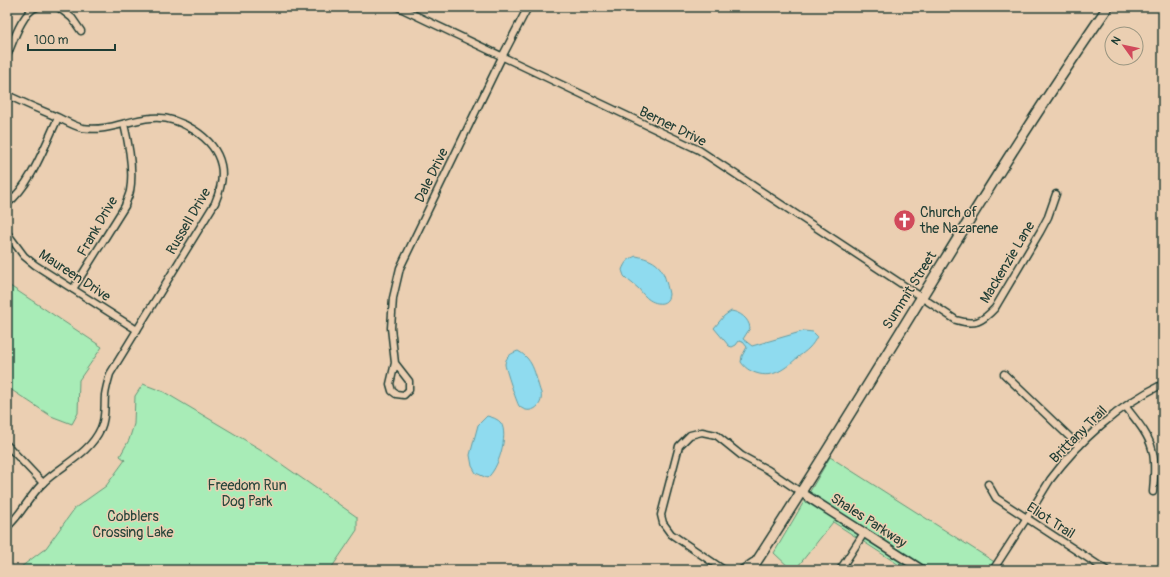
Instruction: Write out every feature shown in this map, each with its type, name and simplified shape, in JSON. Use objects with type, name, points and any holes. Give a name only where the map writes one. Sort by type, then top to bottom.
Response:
[{"type":"main road","name":"Summit Street","points":[[751,570],[802,493],[921,297],[1068,66],[1108,7]]},
{"type":"street","points":[[7,56],[23,19],[31,9],[37,7]]},
{"type":"street","points":[[58,7],[72,18],[81,31]]},
{"type":"street","name":"Berner Drive","points":[[398,7],[699,150],[921,297]]},
{"type":"street","name":"Dale Drive","points":[[395,363],[409,381],[409,390],[404,395],[396,394],[392,391],[390,384],[395,363],[391,328],[393,298],[400,268],[502,57],[528,7]]},
{"type":"street","name":"Russell Drive","points":[[7,95],[81,128],[99,129],[158,117],[167,118],[186,125],[205,139],[213,148],[220,158],[223,176],[220,192],[215,203],[110,374],[106,390],[105,416],[97,436],[81,454],[43,483],[7,528]]},
{"type":"street","points":[[7,204],[26,183],[58,118]]},
{"type":"street","name":"Frank Drive","points":[[73,289],[125,206],[130,191],[132,175],[124,124]]},
{"type":"street","name":"Mackenzie Lane","points":[[921,297],[956,320],[962,322],[976,322],[986,318],[995,308],[1040,232],[1048,217],[1056,194]]},
{"type":"street","name":"Maureen Drive","points":[[7,233],[24,256],[36,265],[137,330]]},
{"type":"street","points":[[1004,374],[1079,446]]},
{"type":"street","name":"Brittany Trail","points":[[993,570],[1050,481],[1079,446],[1126,407],[1163,384]]},
{"type":"street","points":[[1126,407],[1146,435],[1153,450],[1153,492]]},
{"type":"street","points":[[724,570],[671,534],[663,524],[661,515],[679,446],[690,436],[702,432],[716,436],[742,456],[768,470],[802,493]]},
{"type":"street","points":[[7,445],[43,483]]},
{"type":"street","name":"Eliot Trail","points":[[988,484],[996,498],[1106,570]]},
{"type":"street","name":"Shales Parkway","points":[[802,493],[922,570]]},
{"type":"street","points":[[840,570],[864,532]]},
{"type":"street","points":[[741,570],[760,555]]},
{"type":"green space","points":[[7,284],[102,347],[79,380],[78,413],[72,424],[51,416],[7,387]]},
{"type":"green space","points":[[143,384],[164,392],[260,449],[357,517],[357,530],[330,570],[17,570],[46,548],[75,508],[106,486],[125,460],[120,456],[129,440],[134,424],[135,396]]},
{"type":"green space","points":[[830,457],[1007,570],[907,570],[833,522],[795,570],[792,570],[774,553]]},
{"type":"water","points":[[636,256],[656,264],[663,273],[669,294],[666,301],[663,303],[655,303],[648,299],[624,276],[622,270],[624,265],[627,261]]},
{"type":"water","points":[[731,311],[741,314],[748,322],[750,328],[743,339],[752,346],[804,331],[813,332],[817,336],[809,348],[789,365],[768,375],[756,373],[748,369],[741,362],[742,356],[747,347],[743,342],[739,341],[732,347],[729,346],[714,328],[724,316]]},
{"type":"water","points":[[518,351],[528,359],[534,369],[541,393],[538,406],[531,410],[523,409],[519,406],[505,364],[508,357]]},
{"type":"water","points":[[487,416],[495,418],[501,423],[504,436],[501,452],[495,468],[487,478],[476,473],[472,466],[470,455],[478,425]]},
{"type":"place","name":"Church of the Nazarene","points":[[905,220]]},
{"type":"park label","name":"Freedom Run Dog Park","points":[[247,494]]},
{"type":"park label","name":"Cobblers Crossing Lake","points":[[133,524]]}]
